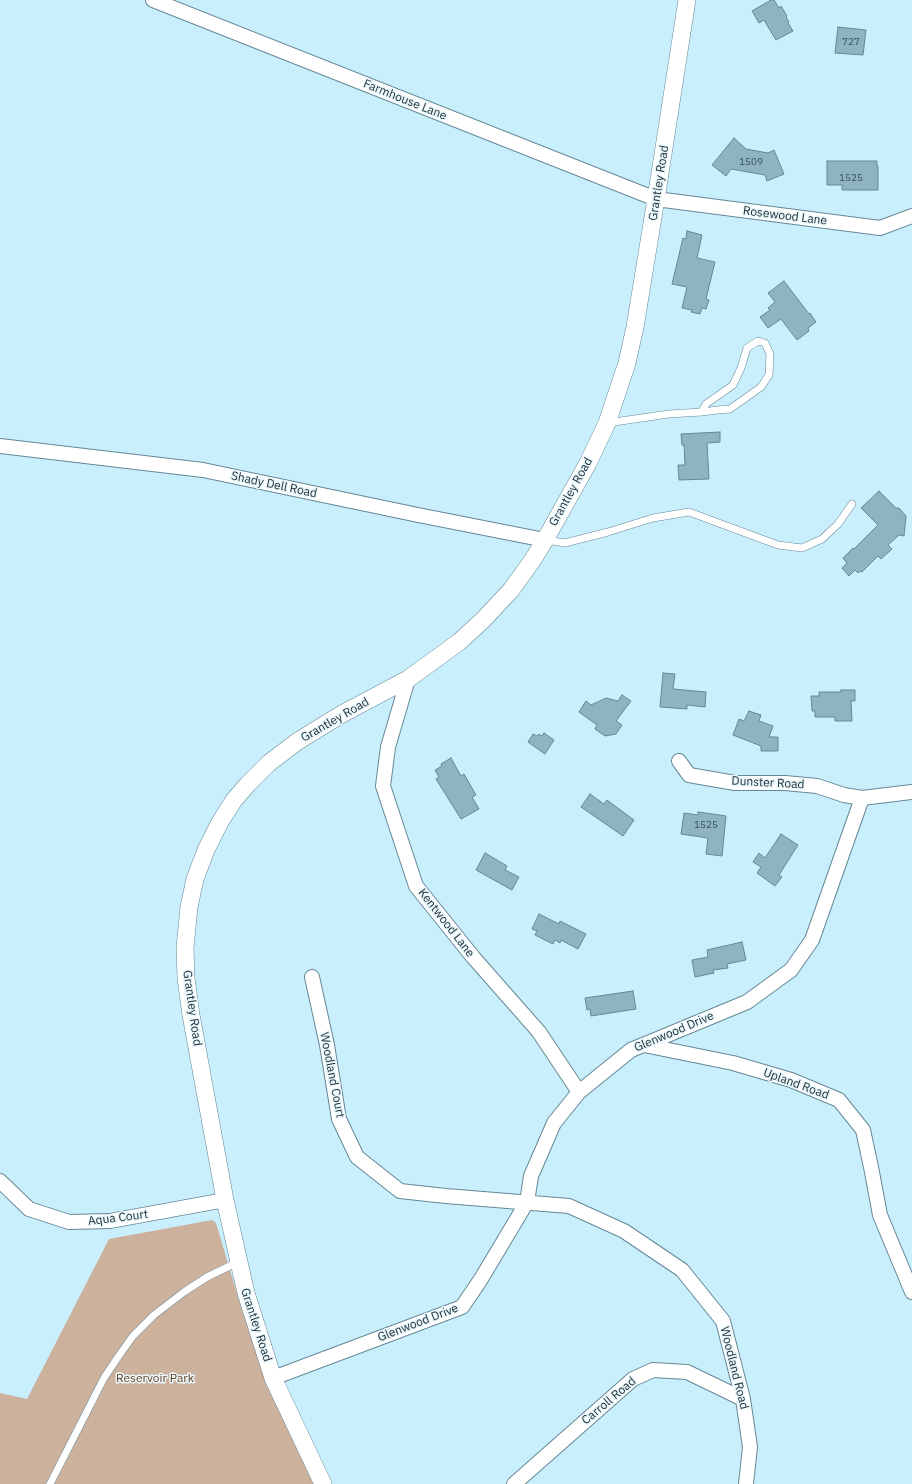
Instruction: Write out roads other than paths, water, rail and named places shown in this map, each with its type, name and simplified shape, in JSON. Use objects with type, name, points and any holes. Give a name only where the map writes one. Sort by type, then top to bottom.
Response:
[{"type":"street","name":"Farmhouse Lane","points":[[153,0],[656,199]]},
{"type":"street","name":"Grantley Road","points":[[323,1484],[273,1378],[246,1293],[225,1200],[191,1015],[186,978],[185,948],[189,907],[200,864],[206,850],[220,822],[234,800],[248,784],[270,763],[298,741],[335,718],[408,679],[459,642],[483,620],[511,590],[532,561],[588,463],[607,423],[628,363],[656,199],[687,0]]},
{"type":"street","name":"Rosewood Lane","points":[[656,199],[880,228],[912,216]]},
{"type":"street","name":"Shady Dell Road","points":[[0,446],[203,470],[545,540]]},
{"type":"street","name":"Kentwood Lane","points":[[408,679],[388,747],[383,786],[416,886],[473,957],[539,1032],[579,1092]]},
{"type":"street","name":"Dunster Road","points":[[679,761],[689,775],[735,783],[785,783],[817,786],[844,795],[862,798]]},
{"type":"street","points":[[862,798],[912,792]]},
{"type":"street","name":"Glenwood Drive","points":[[273,1378],[462,1307],[481,1279],[527,1202],[531,1176],[554,1123],[579,1092],[631,1050],[747,1002],[791,970],[812,940],[862,798]]},
{"type":"street","name":"Woodland Court","points":[[312,976],[327,1045],[339,1119],[357,1156],[400,1191],[527,1202]]},
{"type":"street","name":"Upland Road","points":[[643,1045],[733,1063],[791,1080],[839,1100],[863,1130],[880,1215],[912,1292]]},
{"type":"street","name":"Aqua Court","points":[[0,1180],[29,1209],[69,1222],[110,1221],[225,1200]]},
{"type":"street","name":"Woodland Road","points":[[527,1202],[569,1206],[624,1231],[682,1270],[723,1321],[743,1398],[750,1447],[746,1484]]},
{"type":"street","name":"Carroll Road","points":[[514,1484],[633,1379],[653,1370],[686,1372],[743,1398]]},
{"type":"lane","points":[[607,423],[640,418],[701,412],[730,409],[761,387],[769,375],[770,354],[765,343],[758,341],[747,348],[741,368],[733,385],[706,404],[701,412]]},
{"type":"lane","points":[[545,540],[565,542],[608,532],[653,518],[690,512],[778,545],[802,548],[822,539],[838,524],[852,504]]},
{"type":"lane","points":[[50,1484],[104,1378],[134,1336],[154,1315],[184,1292],[207,1277],[239,1262]]},
{"type":"park label","name":"Reservoir Park","points":[[155,1379]]}]
